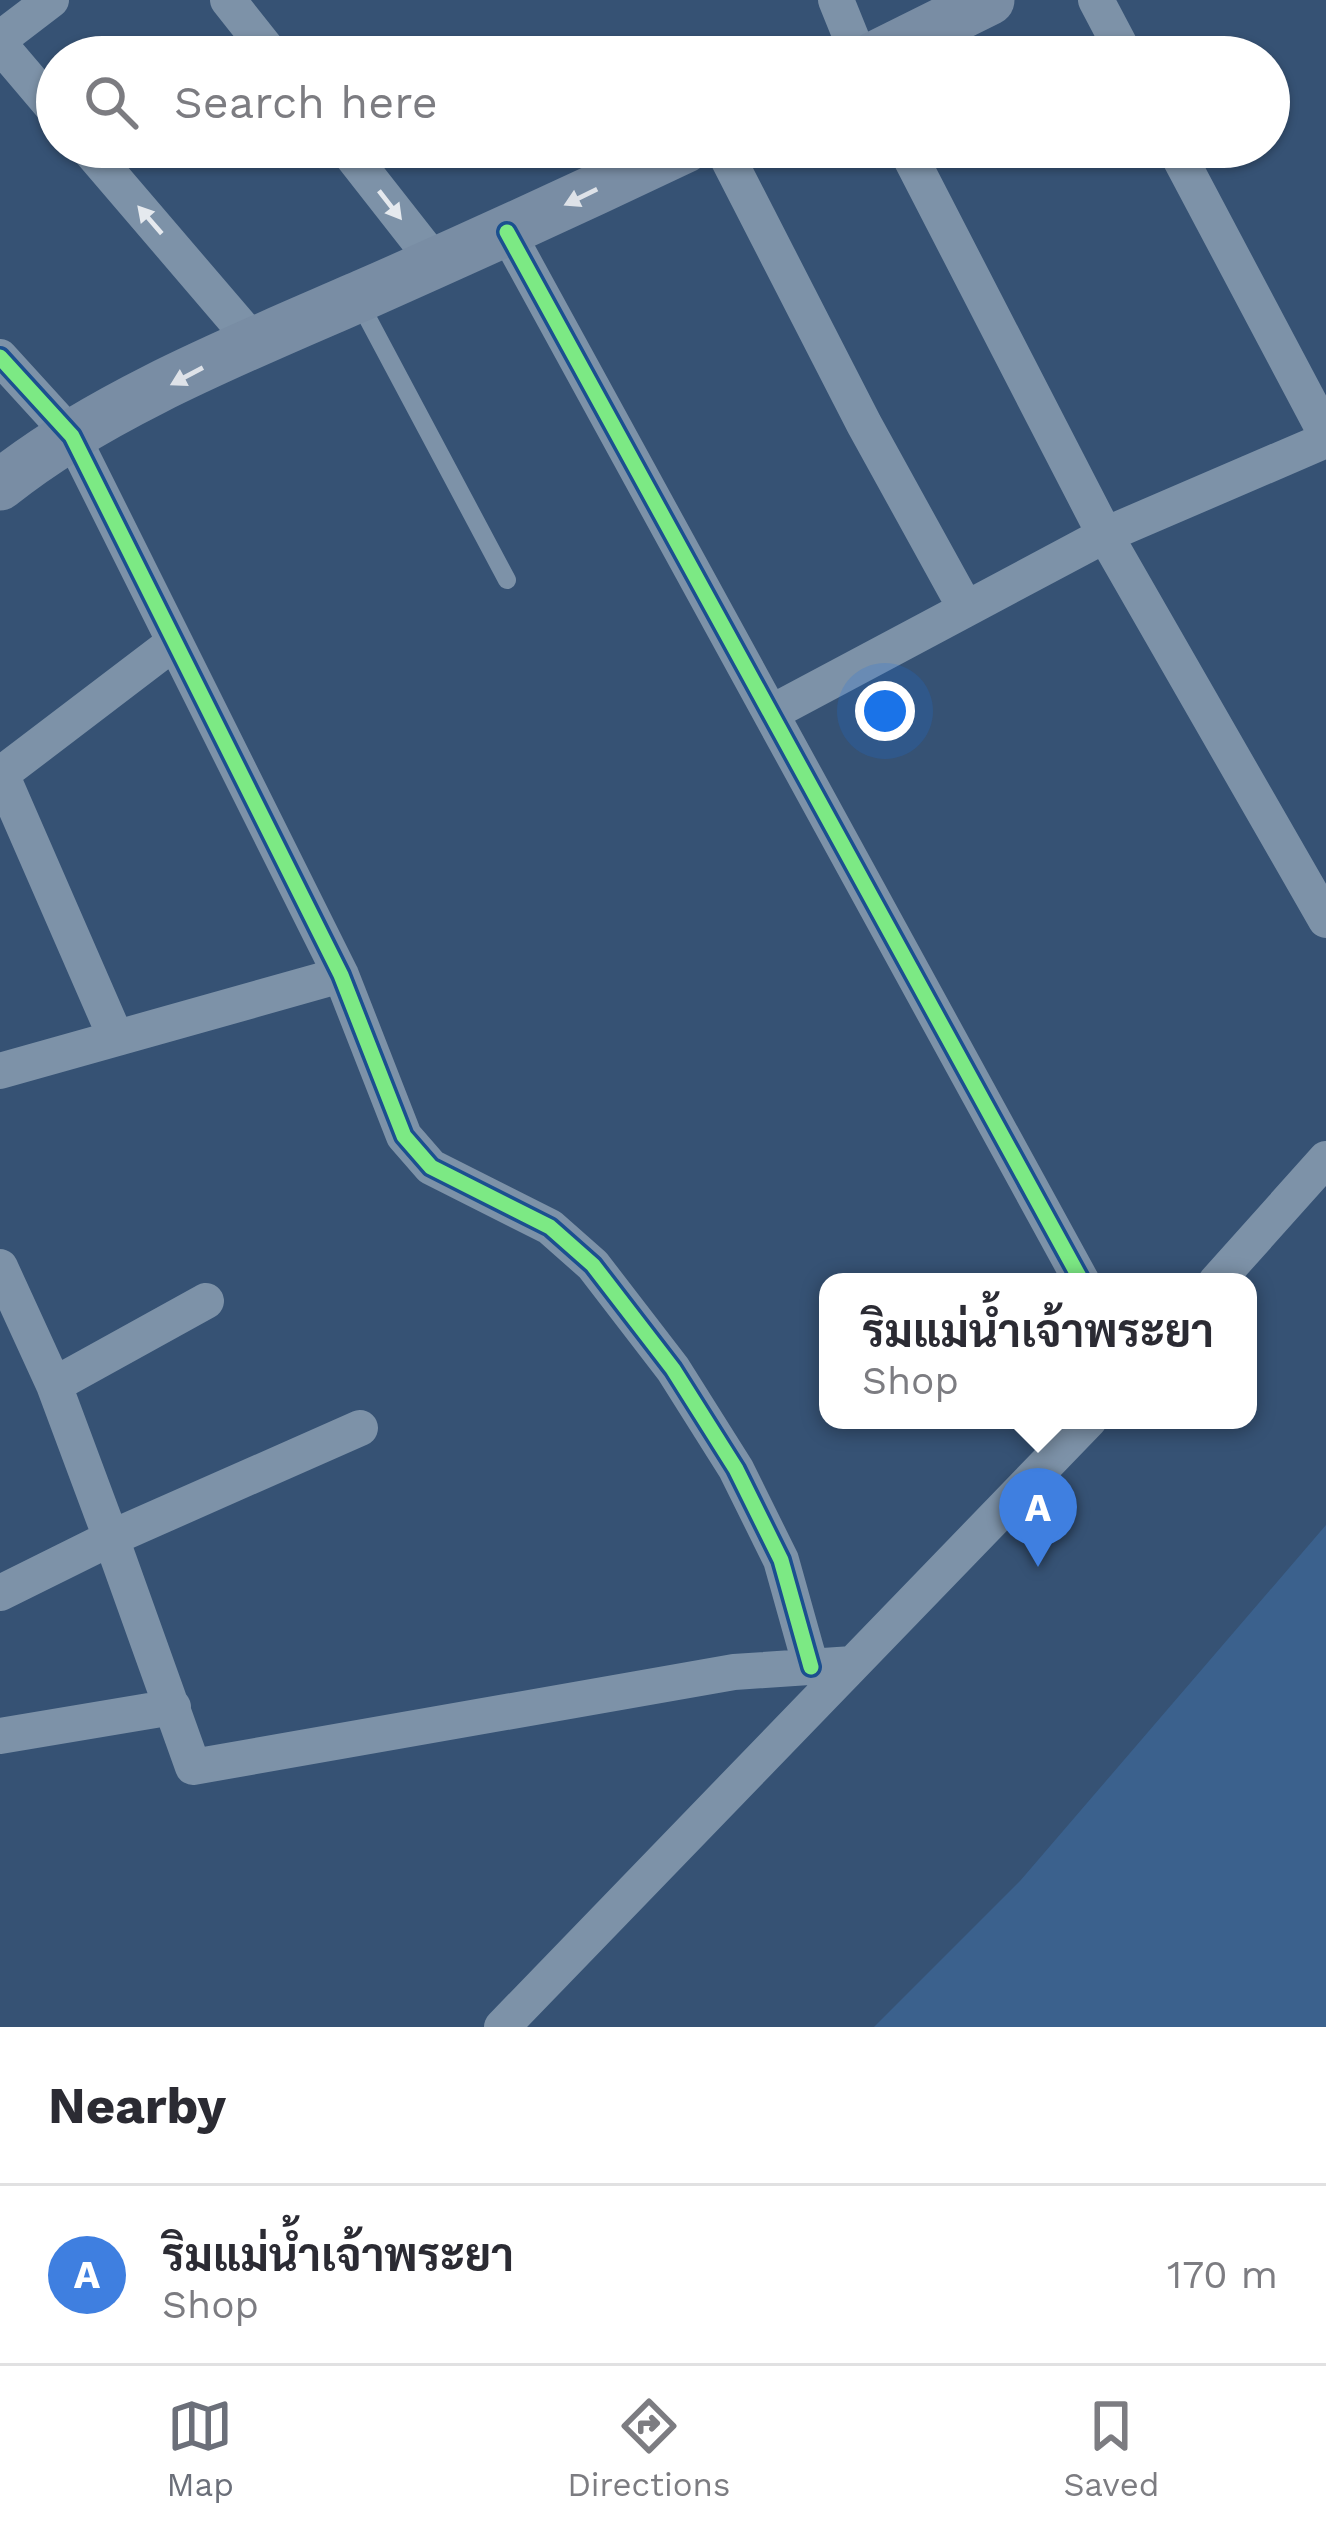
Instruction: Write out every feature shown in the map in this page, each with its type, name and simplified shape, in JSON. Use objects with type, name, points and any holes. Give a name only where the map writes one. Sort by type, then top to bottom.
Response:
[{"type":"main road","points":[[916,36],[989,0]]},
{"type":"main road","points":[[0,484],[72,436],[253,341],[507,232],[642,168]]},
{"type":"street","points":[[36,86],[0,42],[51,0]]},
{"type":"street","points":[[836,0],[851,36]]},
{"type":"street","points":[[1096,0],[1115,36]]},
{"type":"street","points":[[249,7],[264,36]]},
{"type":"street","points":[[105,168],[253,341]]},
{"type":"street","points":[[362,168],[436,262]]},
{"type":"street","points":[[733,168],[863,424],[966,608]]},
{"type":"street","points":[[916,168],[1105,535],[1326,920]]},
{"type":"street","points":[[771,713],[1105,535],[1326,437],[1185,168]]},
{"type":"street","points":[[507,232],[1077,1273]]},
{"type":"street","points":[[0,357],[72,436],[340,975],[415,1154],[431,1167],[550,1227],[592,1265],[674,1369],[736,1469],[781,1560],[811,1667]]},
{"type":"street","points":[[116,1038],[1,775],[172,644]]},
{"type":"street","points":[[0,1071],[340,975]]},
{"type":"street","points":[[1224,1273],[1326,1159]]},
{"type":"street","points":[[0,1267],[54,1385],[194,1767],[734,1672],[853,1664]]},
{"type":"street","points":[[54,1385],[206,1301]]},
{"type":"street","points":[[0,1593],[111,1538],[360,1428]]},
{"type":"street","points":[[502,2027],[1080,1429]]},
{"type":"street","points":[[0,1736],[173,1707]]},
{"type":"lane","points":[[357,297],[507,580]]},
{"type":"water","points":[[1326,1525],[1326,2027],[874,2027],[1020,1881]]},
{"type":"cycle path","points":[[507,232],[1077,1273]]},
{"type":"cycle path","points":[[0,357],[72,436],[341,975],[404,1136],[431,1167],[550,1227],[593,1265],[673,1369],[736,1469],[781,1560],[811,1667]]},
{"type":"place","name":"ริมแม่น้ำเจ้าพระยา","points":[[1038,1567]]}]
